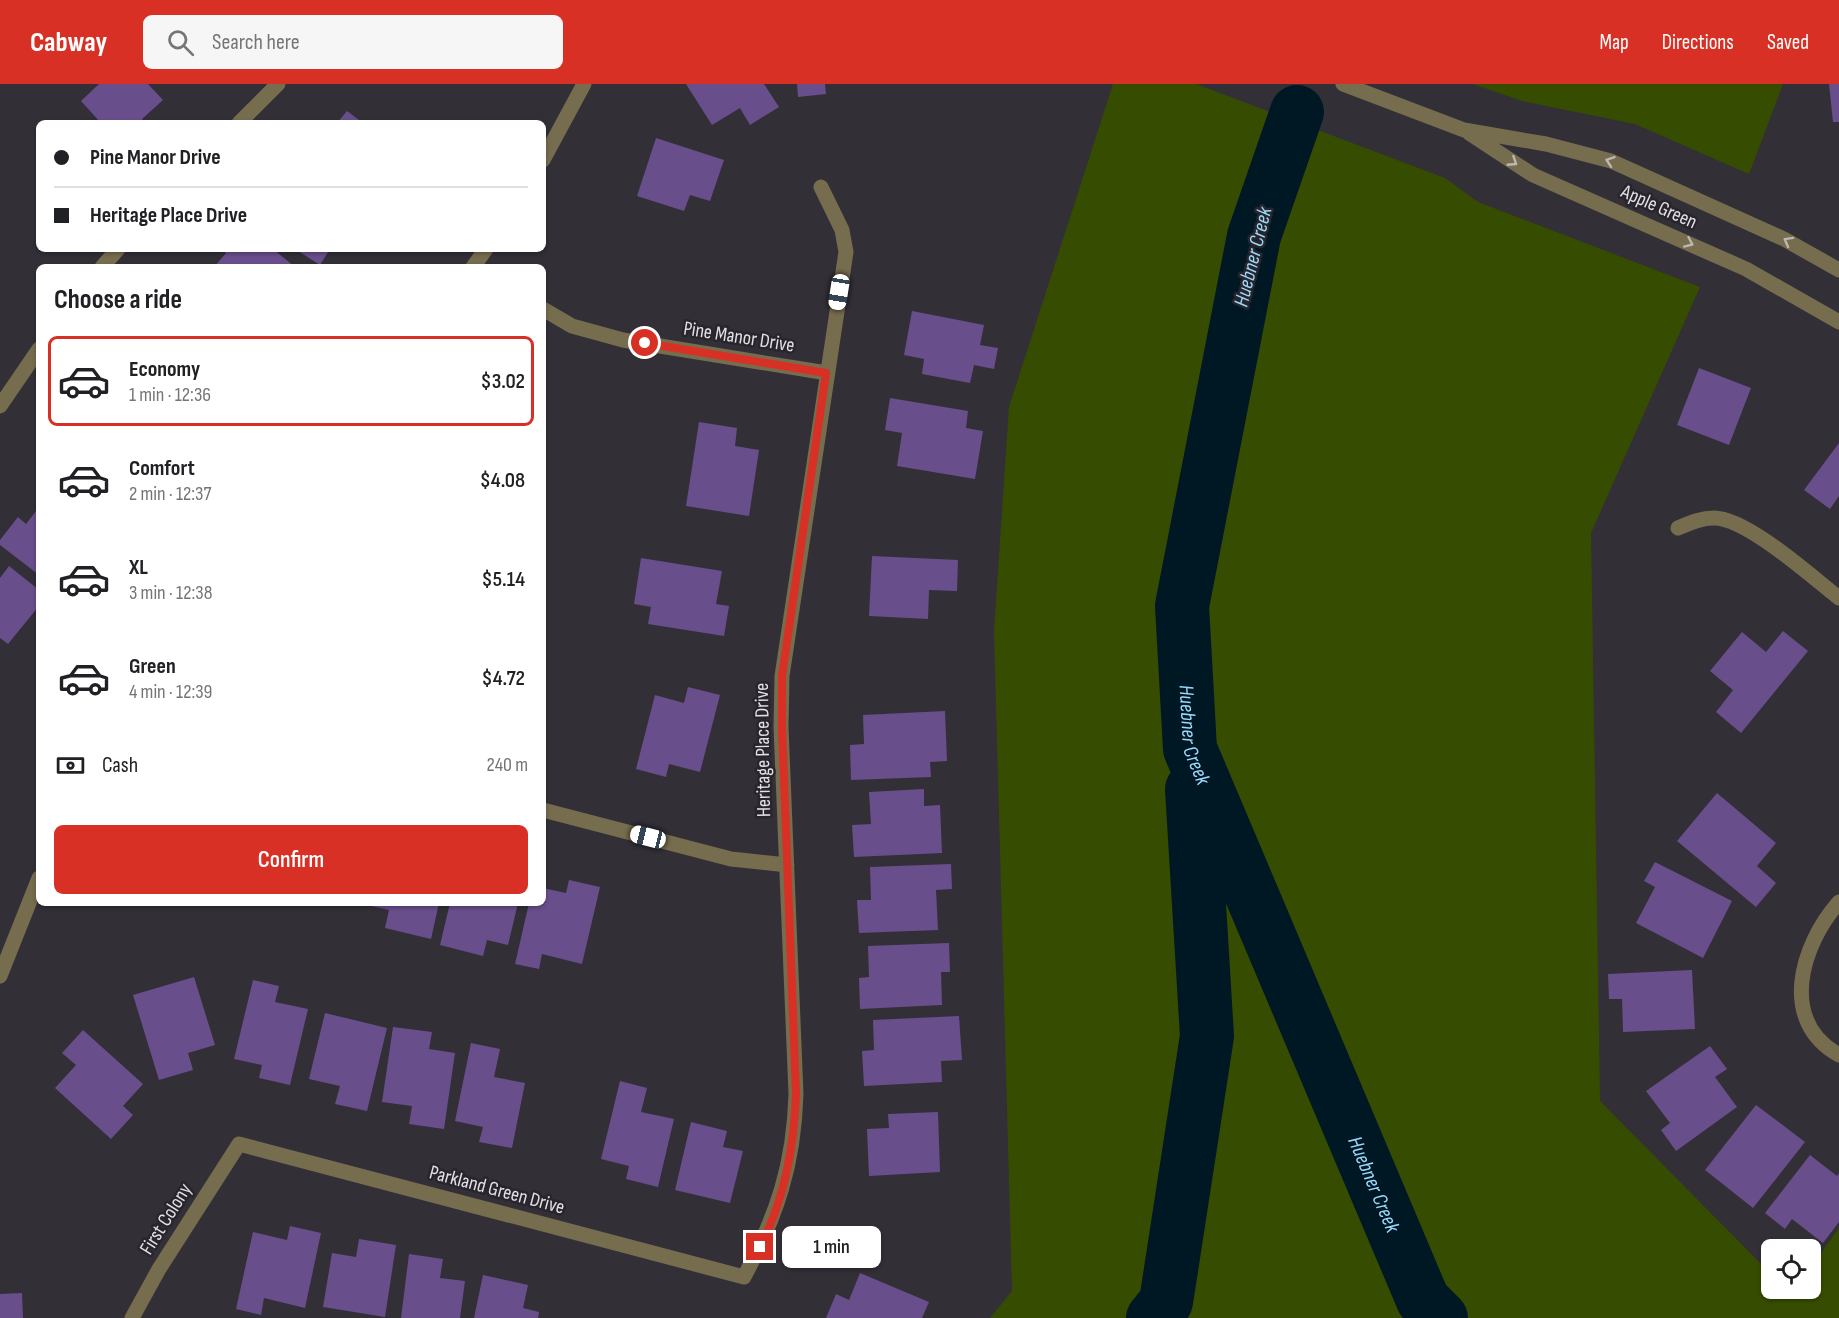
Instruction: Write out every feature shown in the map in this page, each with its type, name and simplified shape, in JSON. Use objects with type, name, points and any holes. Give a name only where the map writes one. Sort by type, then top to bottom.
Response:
[{"type":"street","points":[[242,120],[278,84]]},
{"type":"street","points":[[546,154],[584,84]]},
{"type":"street","name":"Apple Green","points":[[1343,84],[1464,130],[1546,144],[1611,160],[1784,239],[1839,270]]},
{"type":"street","name":"Apple Green","points":[[1464,130],[1533,175],[1746,269],[1839,322]]},
{"type":"street","name":"Heritage Place Drive","points":[[744,1277],[768,1232],[783,1190],[795,1134],[796,1094],[782,676],[846,252],[842,230],[822,187]]},
{"type":"street","points":[[105,264],[115,252]]},
{"type":"street","name":"Pine Manor Drive","points":[[546,311],[572,326],[623,340],[826,373]]},
{"type":"street","points":[[0,406],[36,353]]},
{"type":"street","points":[[1678,528],[1696,520],[1716,518],[1738,524],[1758,536],[1839,598]]},
{"type":"street","points":[[546,811],[731,859],[787,866]]},
{"type":"street","points":[[0,976],[36,886]]},
{"type":"street","points":[[1839,902],[1813,937],[1802,972],[1803,1011],[1814,1037],[1826,1048],[1839,1055]]},
{"type":"street","name":"Parkland Green Drive","points":[[239,1144],[744,1277]]},
{"type":"street","name":"First Colony","points":[[132,1318],[159,1269],[239,1144]]},
{"type":"green space","points":[[1113,84],[1196,84],[1445,178],[1478,202],[1700,287],[1591,533],[1600,1101],[1761,1264],[1761,1299],[1821,1299],[1821,1253],[1839,1228],[1839,1318],[990,1318],[1012,1291],[994,631],[1009,407]]},
{"type":"green space","points":[[1473,84],[1783,84],[1749,174],[1635,124],[1522,101]]},
{"type":"building","points":[[99,84],[148,84],[163,100],[143,120],[98,120],[81,101]]},
{"type":"building","points":[[686,84],[764,84],[779,107],[750,125],[740,108],[712,125]]},
{"type":"building","points":[[797,84],[825,84],[826,94],[798,97]]},
{"type":"building","points":[[1829,84],[1839,84],[1839,122],[1833,122]]},
{"type":"building","points":[[347,111],[359,120],[340,120]]},
{"type":"building","points":[[656,138],[724,160],[710,201],[690,195],[684,211],[637,196]]},
{"type":"building","points":[[277,252],[291,264],[217,264],[226,253]]},
{"type":"building","points":[[300,252],[328,252],[318,264]]},
{"type":"building","points":[[912,311],[984,325],[980,345],[998,348],[994,369],[974,365],[970,383],[922,374],[924,359],[904,355]]},
{"type":"building","points":[[1699,368],[1751,388],[1729,445],[1677,425]]},
{"type":"building","points":[[890,398],[968,411],[966,428],[983,431],[975,479],[897,466],[902,433],[885,430]]},
{"type":"building","points":[[699,422],[737,428],[735,446],[759,450],[749,516],[686,506]]},
{"type":"building","points":[[1839,443],[1839,496],[1830,509],[1804,490]]},
{"type":"building","points":[[36,511],[36,573],[0,545],[0,540],[18,517],[26,524]]},
{"type":"building","points":[[872,556],[958,560],[957,591],[929,590],[928,619],[869,616]]},
{"type":"building","points":[[641,558],[722,571],[716,604],[729,606],[724,636],[648,624],[651,607],[634,604]]},
{"type":"building","points":[[9,566],[36,588],[36,610],[8,644],[0,638],[0,578]]},
{"type":"building","points":[[1783,631],[1808,651],[1741,733],[1716,712],[1733,690],[1710,671],[1742,632],[1766,652]]},
{"type":"building","points":[[688,687],[720,695],[700,772],[669,764],[666,777],[636,769],[655,695],[684,703]]},
{"type":"building","points":[[945,711],[947,761],[930,762],[931,777],[851,780],[850,745],[864,744],[863,715]]},
{"type":"building","points":[[924,789],[924,806],[940,805],[942,853],[854,857],[852,825],[871,824],[869,792]]},
{"type":"building","points":[[1717,793],[1776,843],[1757,866],[1776,883],[1756,907],[1677,841]]},
{"type":"building","points":[[1655,862],[1732,901],[1703,958],[1636,923],[1655,887],[1644,881]]},
{"type":"building","points":[[951,864],[952,889],[936,890],[938,930],[859,933],[857,900],[871,900],[870,867]]},
{"type":"building","points":[[569,880],[600,887],[582,964],[542,954],[539,969],[515,964],[528,906],[546,906],[546,889],[566,893]]},
{"type":"building","points":[[371,906],[438,906],[431,939],[385,928],[389,910]]},
{"type":"building","points":[[449,906],[517,906],[508,945],[487,940],[483,956],[440,945]]},
{"type":"building","points":[[949,943],[950,972],[941,972],[942,1005],[860,1009],[859,978],[869,977],[868,946]]},
{"type":"building","points":[[1692,970],[1695,1029],[1623,1032],[1622,999],[1609,999],[1608,974]]},
{"type":"building","points":[[194,977],[215,1045],[188,1053],[193,1070],[159,1080],[133,995]]},
{"type":"building","points":[[253,980],[279,986],[275,1002],[308,1009],[290,1085],[259,1078],[262,1065],[234,1059]]},
{"type":"building","points":[[325,1013],[387,1028],[367,1111],[335,1104],[340,1086],[309,1079]]},
{"type":"building","points":[[959,1016],[962,1060],[941,1061],[942,1082],[864,1086],[862,1051],[874,1050],[873,1020]]},
{"type":"building","points":[[393,1027],[432,1032],[429,1049],[455,1053],[444,1129],[409,1124],[412,1106],[382,1102]]},
{"type":"building","points":[[83,1030],[143,1084],[123,1106],[133,1115],[111,1139],[55,1088],[76,1065],[62,1053]]},
{"type":"building","points":[[471,1043],[500,1049],[494,1077],[525,1083],[512,1148],[479,1142],[483,1127],[455,1121]]},
{"type":"building","points":[[1710,1046],[1727,1069],[1715,1077],[1737,1107],[1676,1151],[1661,1130],[1670,1123],[1646,1091]]},
{"type":"building","points":[[620,1081],[647,1088],[641,1112],[674,1119],[658,1187],[626,1179],[629,1166],[601,1159]]},
{"type":"building","points":[[1756,1105],[1805,1142],[1753,1208],[1705,1170]]},
{"type":"building","points":[[938,1112],[940,1172],[869,1176],[867,1129],[889,1128],[888,1114]]},
{"type":"building","points":[[691,1122],[727,1131],[723,1147],[743,1151],[730,1203],[675,1190]]},
{"type":"building","points":[[1810,1155],[1837,1176],[1839,1173],[1839,1222],[1823,1243],[1821,1239],[1792,1219],[1785,1229],[1765,1213]]},
{"type":"building","points":[[290,1226],[321,1233],[305,1308],[264,1298],[261,1315],[236,1309],[253,1232],[287,1240]]},
{"type":"building","points":[[359,1239],[396,1245],[385,1317],[323,1307],[332,1253],[356,1257]]},
{"type":"building","points":[[409,1254],[443,1259],[440,1278],[465,1281],[460,1318],[401,1318]]},
{"type":"building","points":[[860,1273],[929,1302],[922,1318],[826,1318],[836,1294],[849,1300]]},
{"type":"building","points":[[483,1275],[528,1285],[523,1308],[539,1312],[538,1318],[474,1318]]},
{"type":"building","points":[[22,1293],[23,1318],[0,1318],[0,1294]]},
{"type":"waterway","name":"Huebner Creek","points":[[1297,112],[1254,236],[1182,606],[1190,749],[1423,1300],[1441,1318]]},
{"type":"waterway","points":[[1153,1318],[1166,1302],[1207,1036],[1192,789]]},
{"type":"route","points":[[645,343],[826,373],[782,676],[796,1094],[795,1134],[783,1190],[768,1232],[760,1247]]}]
